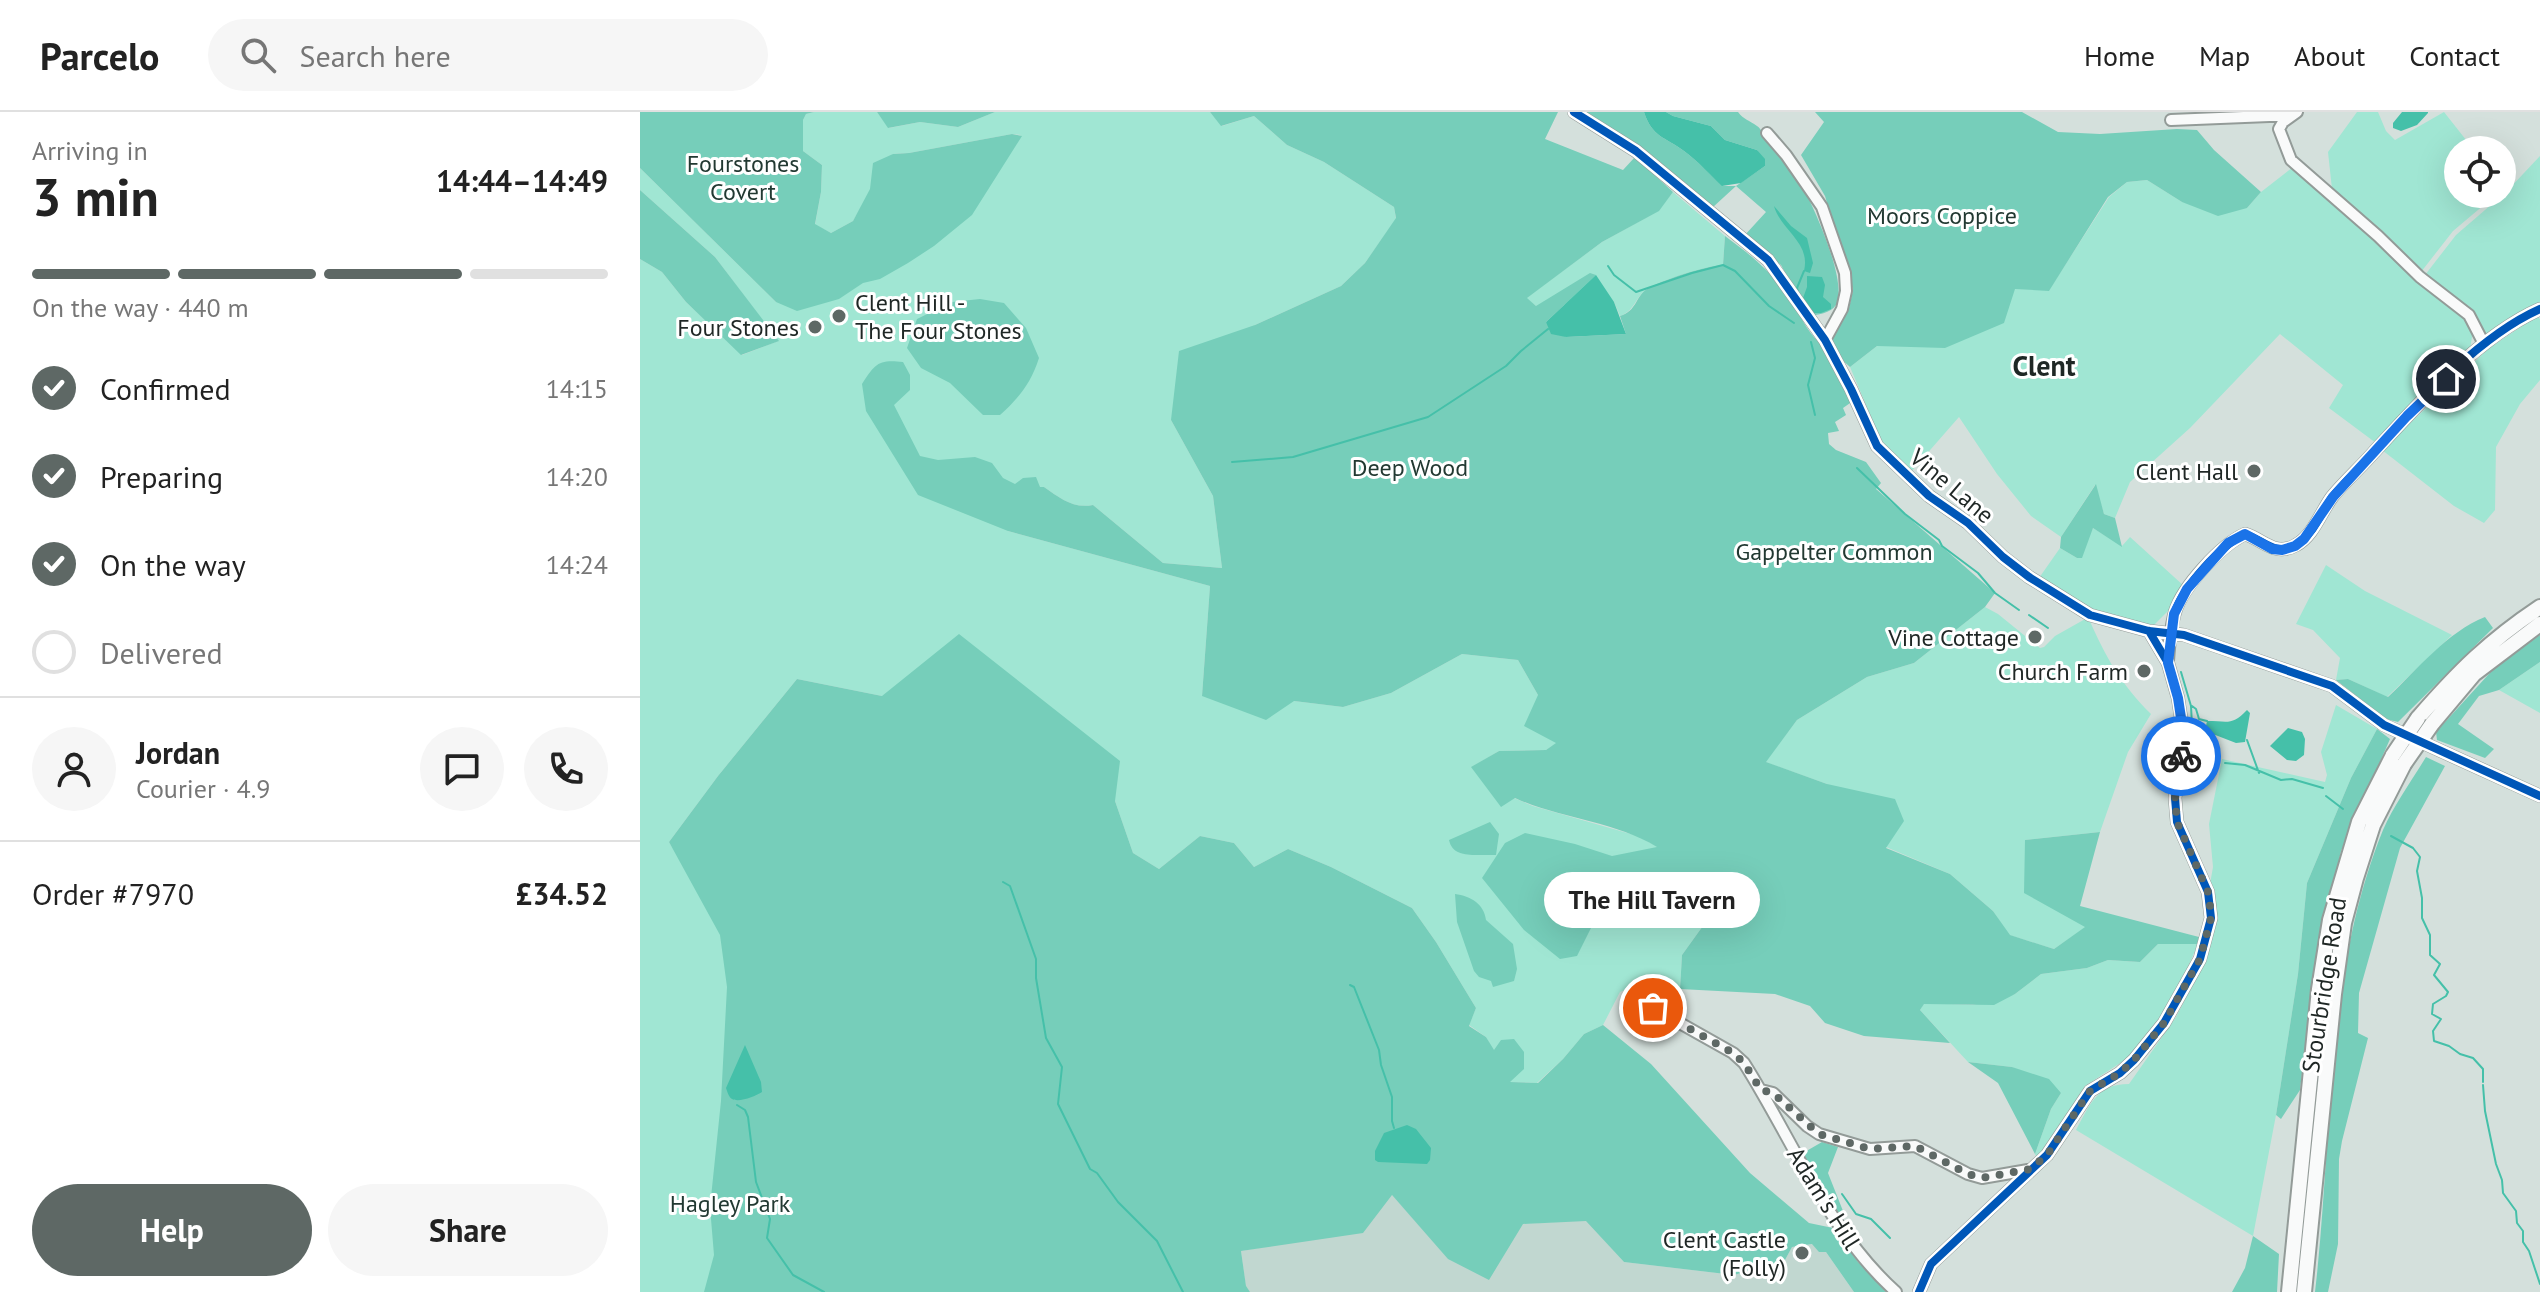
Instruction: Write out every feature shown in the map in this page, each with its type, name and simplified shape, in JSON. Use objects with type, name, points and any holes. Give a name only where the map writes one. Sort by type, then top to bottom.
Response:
[{"type":"highway","name":"Stourbridge Road","points":[[2289,1292],[2319,989],[2330,920],[2359,822],[2453,678],[2487,645],[2540,607]]},
{"type":"highway","name":"Stourbridge Road","points":[[2425,721],[2474,674],[2540,624]]},
{"type":"highway","name":"Stourbridge Road","points":[[2304,1292],[2344,923],[2364,852],[2398,759]]},
{"type":"street","name":"Vine Lane","points":[[1574,112],[1646,158],[1760,252],[1786,283],[1825,340],[1877,446],[1929,496],[1968,523],[2029,577],[2090,615],[2149,631],[2173,633],[2332,686],[2384,725],[2540,796]]},
{"type":"street","points":[[2171,120],[2296,113]]},
{"type":"street","points":[[2296,113],[2279,129],[2291,160],[2420,277],[2469,315],[2484,344]]},
{"type":"street","points":[[1767,133],[1822,207],[1845,273],[1846,291],[1842,309],[1825,340]]},
{"type":"street","points":[[2168,663],[2174,614],[2180,599],[2228,543],[2245,534],[2272,549],[2295,546],[2304,539],[2333,497],[2407,416],[2484,344],[2540,309]]},
{"type":"street","points":[[1919,1292],[1931,1264],[2047,1155],[2090,1091],[2120,1073],[2134,1060],[2164,1023],[2200,959],[2211,918],[2208,892],[2177,822],[2175,798],[2183,731],[2178,698],[2168,663],[2149,631]]},
{"type":"street","name":"Adam's Hill","points":[[1653,1008],[1733,1053],[1744,1063],[1847,1240],[1871,1269],[1896,1292]]},
{"type":"street","points":[[1761,1090],[1773,1093],[1819,1134],[1870,1149],[1915,1146],[1968,1174],[1982,1178],[2030,1169]]},
{"type":"street","points":[[1775,1117],[1788,1107]]},
{"type":"shaded area","points":[[1644,112],[1666,112],[1711,126],[1725,140],[1757,150],[1765,159],[1765,166],[1741,183],[1722,186],[1689,155],[1655,132]]},
{"type":"shaded area","points":[[2402,112],[2428,113],[2417,125],[2401,131],[2393,128],[2393,123]]},
{"type":"shaded area","points":[[1774,206],[1791,226],[1807,238],[1813,263],[1810,273],[1804,271],[1803,252]]},
{"type":"shaded area","points":[[1596,275],[1614,302],[1626,334],[1566,337],[1551,334],[1546,322]]},
{"type":"shaded area","points":[[1807,276],[1822,277],[1825,285],[1823,297],[1831,304],[1831,309],[1809,313],[1803,298]]},
{"type":"shaded area","points":[[2247,710],[2250,713],[2245,742],[2236,743],[2205,731],[2207,721],[2233,721]]},
{"type":"shaded area","points":[[2288,728],[2302,732],[2305,739],[2304,755],[2296,761],[2287,760],[2270,746]]},
{"type":"shaded area","points":[[745,1045],[761,1082],[762,1092],[735,1100],[726,1088]]},
{"type":"shaded area","points":[[1407,1125],[1416,1129],[1431,1148],[1427,1164],[1375,1160],[1375,1151],[1384,1133]]},
{"type":"shaded area","points":[[1392,1195],[1417,1223],[1523,1224],[1586,1220],[1624,1262],[1734,1275],[1785,1260],[1792,1247],[1813,1244],[1826,1252],[1854,1292],[1250,1292],[1246,1287],[1241,1251],[1300,1241]]},
{"type":"green space","name":"Fourstones Covert","points":[[640,112],[814,112],[806,114],[803,120],[803,151],[822,165],[815,224],[831,233],[853,221],[870,189],[873,163],[893,154],[1012,134],[1022,136],[972,215],[934,246],[880,279],[863,283],[839,299],[797,311],[776,302],[640,168]]},
{"type":"green space","name":"Hagley Park","points":[[877,112],[889,128],[920,122],[958,127],[995,112],[1210,112],[1222,126],[1254,116],[1287,145],[1324,162],[1394,207],[1396,219],[1365,263],[1341,286],[1255,325],[1171,420],[1213,496],[1222,568],[1163,563],[1093,505],[1073,504],[1044,487],[1008,531],[1210,586],[1202,696],[1343,707],[1391,693],[1462,654],[1518,660],[1538,695],[1557,743],[1546,750],[1499,751],[1472,767],[1514,798],[1638,836],[1658,847],[1718,905],[1682,955],[1680,989],[1633,987],[1620,992],[1603,1025],[1584,1034],[1537,1083],[1509,1082],[1486,1037],[1469,1025],[1476,1008],[1412,908],[1288,849],[1254,867],[1234,843],[1200,836],[1159,869],[1133,853],[1115,801],[882,696],[797,679],[669,842],[948,1292],[640,1292],[640,259],[662,272],[686,302],[742,355],[778,341],[715,257],[640,190],[640,168],[776,302],[1021,135],[893,154],[853,221],[831,233],[815,225],[822,165],[803,151],[803,120],[806,114]]},
{"type":"green space","points":[[877,112],[995,112],[958,127],[920,122],[888,128]]},
{"type":"green space","name":"Deep Wood","points":[[1210,112],[1558,112],[1545,139],[1623,170],[1635,157],[1673,192],[1659,211],[1602,242],[1527,298],[1536,306],[1590,273],[1596,275],[1546,322],[1566,337],[1626,334],[1620,316],[1630,311],[1647,289],[1684,274],[1723,265],[1725,236],[1760,264],[1783,289],[1819,342],[1853,401],[1843,408],[1846,415],[1835,422],[1839,431],[1828,433],[1829,444],[1866,462],[1881,483],[1876,489],[1995,593],[1985,607],[1914,663],[1867,677],[1797,720],[1766,762],[1827,784],[1895,799],[1904,821],[1886,848],[1950,874],[1993,911],[2010,935],[2054,949],[2085,927],[2024,893],[2025,840],[2100,832],[2080,906],[2199,937],[2198,944],[2158,944],[2140,962],[2108,960],[2087,968],[2041,974],[1994,1005],[1924,1004],[1920,1010],[1950,1043],[1864,1036],[1825,1023],[1810,1006],[1775,994],[1680,989],[1682,955],[1718,905],[1662,873],[1593,924],[1577,956],[1560,959],[1524,930],[1482,878],[1505,843],[1525,833],[1612,856],[1657,847],[1623,831],[1515,798],[1501,807],[1471,767],[1499,751],[1546,750],[1556,743],[1524,726],[1538,695],[1518,660],[1462,654],[1391,693],[1343,707],[1294,701],[1266,720],[1202,696],[1210,586],[1008,531],[918,495],[866,411],[862,384],[874,367],[882,362],[903,362],[910,375],[910,390],[894,405],[920,456],[938,460],[975,457],[992,463],[1003,478],[1015,484],[1023,478],[1036,477],[1040,487],[1067,502],[1093,505],[1163,563],[1222,568],[1213,496],[1171,420],[1179,351],[1255,325],[1341,286],[1365,263],[1396,218],[1394,207],[1324,162],[1287,145],[1254,116],[1221,126]]},
{"type":"green space","points":[[1582,112],[1644,112],[1651,127],[1660,136],[1689,155],[1723,186],[1736,186],[1712,208]]},
{"type":"green space","points":[[1666,112],[1738,112],[1759,127],[1768,143],[1781,152],[1811,203],[1830,251],[1839,292],[1834,308],[1808,316],[1781,265],[1744,236],[1766,212],[1736,186],[1765,166],[1757,150],[1725,140],[1711,126]]},
{"type":"green space","name":"Moors Coppice","points":[[1815,112],[2022,112],[2058,132],[2100,134],[2197,130],[2214,150],[2261,192],[2247,208],[2218,216],[2182,202],[2147,180],[2127,182],[2108,197],[2049,291],[2015,289],[2004,323],[1945,348],[1877,346],[1850,367],[1841,359],[1830,337],[1849,308],[1853,290],[1825,196],[1801,155],[1824,122]]},
{"type":"green space","points":[[2357,112],[2378,112],[2386,131],[2395,140],[2444,112],[2463,136],[2444,136],[2444,208],[2480,208],[2453,231],[2421,272],[2332,189],[2328,152]]},
{"type":"green space","points":[[2540,156],[2540,303],[2486,337],[2470,309],[2425,275],[2456,235],[2487,208],[2516,208],[2516,181]]},
{"type":"green space","points":[[2293,167],[2415,278],[2466,319],[2473,331],[2470,349],[2376,443],[2329,408],[2343,385],[2280,334],[2190,428],[2130,482],[2115,518],[2104,514],[2095,485],[2061,537],[2031,516],[1997,474],[1959,417],[1910,473],[1882,443],[1850,367],[1877,346],[1908,346],[2015,288],[2049,290],[2109,197],[2127,182],[2147,180],[2182,202],[2247,208],[2261,192]]},
{"type":"green space","points":[[640,190],[715,257],[779,341],[741,355],[686,302],[662,272],[640,259]]},
{"type":"green space","points":[[1673,192],[1725,236],[1723,265],[1654,285],[1620,316],[1614,302],[1536,306],[1526,298],[1602,242],[1658,211]]},
{"type":"green space","points":[[980,299],[1004,303],[1026,328],[1039,358],[1024,390],[1000,415],[983,415],[950,383],[921,368],[907,348],[917,319],[952,302]]},
{"type":"green space","points":[[2537,316],[2540,319],[2540,380],[2520,404],[2496,447],[2495,510],[2484,523],[2454,506],[2382,450],[2488,349]]},
{"type":"green space","points":[[2096,484],[2104,514],[2115,518],[2122,547],[2093,528],[2082,558],[2077,558],[2060,548],[2061,537]]},
{"type":"green space","points":[[2093,528],[2122,546],[2130,537],[2184,586],[2170,609],[2154,625],[2108,615],[2039,578],[2060,548],[2077,558]]},
{"type":"green space","points":[[2326,565],[2365,591],[2452,635],[2387,697],[2348,679],[2336,680],[2340,658],[2313,630],[2296,624]]},
{"type":"green space","points":[[1985,607],[2040,648],[2055,636],[2089,619],[2115,670],[2151,714],[2128,752],[2100,832],[2025,840],[2086,927],[2054,949],[2009,935],[1993,911],[1950,874],[1886,847],[1827,784],[1765,762],[1797,720],[1867,677],[1914,663]]},
{"type":"green space","points":[[2485,617],[2493,628],[2398,722],[2386,719],[2336,680],[2348,679],[2388,697],[2458,632]]},
{"type":"green space","name":"Hagley Park","points":[[959,634],[1120,761],[1115,801],[1133,853],[1159,869],[1200,836],[1234,843],[1254,867],[1288,849],[1412,908],[1476,1008],[1469,1026],[1486,1037],[1494,1050],[1501,1040],[1514,1039],[1524,1052],[1524,1069],[1510,1082],[1538,1083],[1584,1034],[1603,1025],[1651,1064],[1750,1173],[1809,1223],[1833,1228],[1858,1262],[1886,1292],[1854,1292],[1826,1252],[1819,1252],[1812,1244],[1792,1247],[1785,1260],[1734,1275],[1624,1262],[1586,1221],[1523,1224],[1489,1280],[1448,1259],[1392,1195],[1363,1233],[1241,1251],[1246,1286],[1250,1292],[704,1292],[714,1255],[710,1207],[721,1101],[727,987],[720,935],[669,842],[797,679],[882,696]]},
{"type":"green space","points":[[2540,635],[2540,662],[2499,690],[2479,696],[2458,724],[2494,749],[2485,758],[2437,740],[2436,732],[2498,664]]},
{"type":"green space","points":[[2540,662],[2540,713],[2499,690]]},
{"type":"green space","points":[[2336,705],[2377,729],[2351,778],[2307,883],[2298,974],[2253,1236],[2076,1130],[2090,1104],[2101,1092],[2129,1084],[2176,1017],[2200,971],[2213,934],[2215,915],[2210,884],[2213,867],[2209,824],[2222,759],[2325,782],[2327,775],[2321,752]]},
{"type":"green space","points":[[2377,729],[2390,739],[2341,851],[2312,987],[2300,1090],[2281,1119],[2276,1115],[2298,974],[2307,883],[2351,778]]},
{"type":"green space","points":[[2426,757],[2445,766],[2400,848],[2359,993],[2358,1033],[2368,1038],[2339,1159],[2338,1244],[2328,1292],[2315,1292],[2334,1058],[2350,942],[2364,885],[2383,830]]},
{"type":"green space","points":[[1490,822],[1499,834],[1496,855],[1468,855],[1451,846],[1449,840]]},
{"type":"green space","points":[[1455,894],[1476,902],[1483,909],[1486,920],[1513,944],[1517,969],[1514,981],[1493,987],[1491,981],[1479,977],[1474,971],[1457,922]]},
{"type":"green space","points":[[2158,944],[2198,944],[2181,983],[2159,1020],[2131,1056],[2085,1086],[2037,1158],[2035,1154],[2051,1109],[2061,1093],[2012,1067],[1968,1062],[1920,1010],[1924,1003],[1973,1005],[2015,994],[2041,974],[2087,968],[2108,960],[2140,962]]},
{"type":"green space","points":[[1968,1062],[2012,1067],[2049,1079],[2061,1093],[2051,1109],[2035,1154],[1998,1083]]},
{"type":"green space","points":[[1822,1142],[1838,1147],[1828,1173],[1843,1211],[1836,1216],[1803,1153]]},
{"type":"green space","points":[[2253,1236],[2279,1254],[2277,1292],[2232,1292],[2245,1268]]},
{"type":"waterway","points":[[1608,266],[1614,275],[1636,292],[1723,265],[1735,271],[1769,306],[1794,323]]},
{"type":"waterway","points":[[1799,296],[1797,288],[1804,271]]},
{"type":"waterway","points":[[1232,462],[1293,457],[1428,417],[1506,366],[1548,329]]},
{"type":"waterway","points":[[1811,342],[1815,358],[1808,385],[1815,415]]},
{"type":"waterway","points":[[1857,468],[1905,514],[1978,573],[1995,593],[2019,610]]},
{"type":"waterway","points":[[2029,615],[2048,628]]},
{"type":"waterway","points":[[2181,672],[2191,706],[2193,745],[2207,753]]},
{"type":"waterway","points":[[2192,706],[2199,719],[2207,721]]},
{"type":"waterway","points":[[2247,740],[2259,773]]},
{"type":"waterway","points":[[2225,763],[2245,765],[2281,780],[2292,779],[2323,788]]},
{"type":"waterway","points":[[2326,796],[2343,809]]},
{"type":"waterway","points":[[2391,836],[2413,848],[2420,857],[2417,871],[2422,918],[2430,935],[2430,955],[2440,964],[2434,975],[2448,992],[2433,1004],[2432,1014],[2441,1019],[2433,1031],[2434,1041],[2473,1058],[2483,1069],[2483,1082]]},
{"type":"waterway","points":[[1003,882],[1010,886],[1036,959],[1046,1038],[1062,1067],[1058,1104],[1090,1169],[1157,1241],[1183,1292]]},
{"type":"waterway","points":[[1350,985],[1354,987],[1379,1050],[1392,1097],[1394,1128]]},
{"type":"waterway","points":[[2483,1085],[2485,1111],[2503,1193],[2516,1211],[2517,1223],[2523,1231],[2523,1242],[2540,1284]]},
{"type":"waterway","points":[[737,1105],[745,1110],[748,1117],[756,1182],[770,1219],[767,1238],[793,1275],[824,1292]]},
{"type":"waterway","points":[[1842,1194],[1856,1214],[1871,1219],[1890,1238]]},
{"type":"cycle path","points":[[1574,112],[1636,151],[1768,260],[1825,340],[1877,446],[1929,496],[1968,523],[2029,577],[2090,615],[2149,631],[2184,635],[2332,686],[2384,725],[2540,796]]},
{"type":"cycle path","points":[[2170,643],[2179,602],[2214,557],[2245,534],[2282,549],[2302,541],[2337,491],[2430,392],[2495,336],[2540,309]]},
{"type":"cycle path","points":[[1919,1292],[1931,1264],[2047,1155],[2090,1091],[2120,1073],[2134,1060],[2164,1023],[2200,959],[2211,918],[2208,892],[2177,822],[2175,798],[2183,731],[2178,698],[2168,663],[2149,631]]},
{"type":"way so far","points":[[1653,1008],[1733,1053],[1744,1063],[1761,1090],[1773,1093],[1819,1134],[1870,1149],[1915,1146],[1968,1174],[1982,1178],[2030,1169],[2047,1155],[2090,1091],[2120,1073],[2164,1023],[2200,959],[2211,918],[2210,906],[2208,892],[2177,822],[2175,798],[2181,756]]},
{"type":"place","name":"Clent Hill - The Four Stones","points":[[839,316]]},
{"type":"place","name":"Four Stones","points":[[815,327]]},
{"type":"place","name":"Clent Hall","points":[[2254,471]]},
{"type":"place","name":"Vine Cottage","points":[[2035,637]]},
{"type":"place","name":"Church Farm","points":[[2144,671]]},
{"type":"place","name":"The Hill Tavern","points":[[1653,1008]]},
{"type":"place","name":"Clent Castle (Folly)","points":[[1802,1253]]},
{"type":"district","name":"Clent","points":[[2044,365]]},
{"type":"route","points":[[2181,756],[2183,731],[2168,663],[2174,614],[2187,589],[2228,543],[2245,534],[2272,549],[2282,550],[2304,539],[2333,497],[2407,416],[2446,379]]},
{"type":"park label","name":"Gappelter Common","points":[[1834,551]]}]
